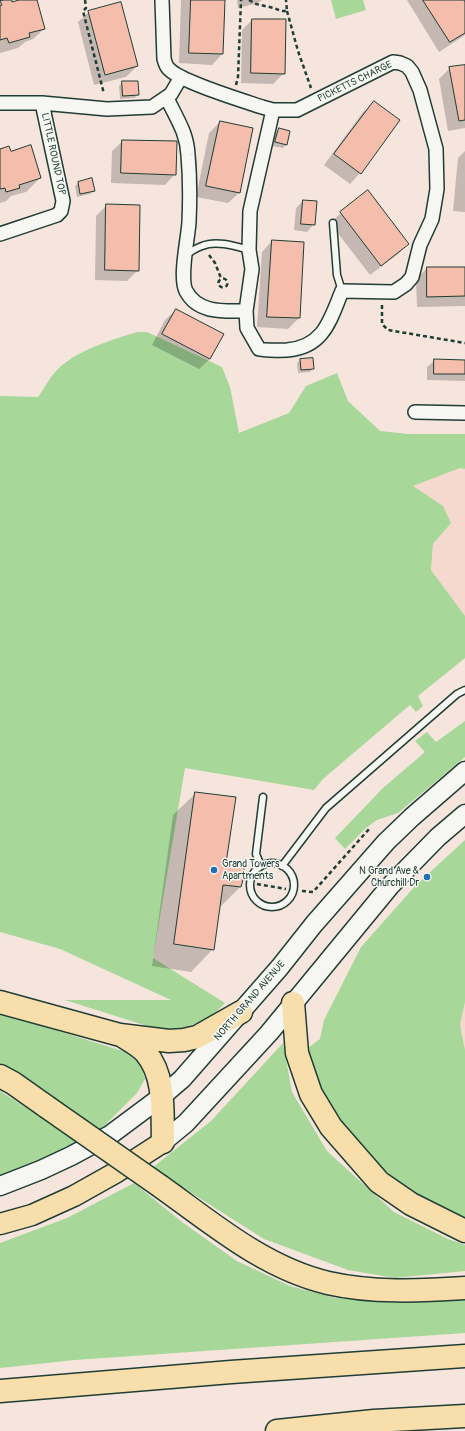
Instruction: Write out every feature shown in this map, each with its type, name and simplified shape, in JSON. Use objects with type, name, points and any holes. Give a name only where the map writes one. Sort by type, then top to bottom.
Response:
[{"type":"highway","points":[[0,1002],[120,1035],[169,1041],[184,1040],[196,1036],[241,1012]]},
{"type":"highway","points":[[293,1003],[297,1053],[311,1094],[331,1127],[379,1182],[410,1204],[465,1230]]},
{"type":"highway","points":[[120,1035],[138,1045],[146,1052],[154,1063],[160,1080],[163,1142]]},
{"type":"highway","points":[[0,1076],[13,1083],[242,1245],[264,1258],[288,1269],[327,1283],[386,1290],[465,1288]]},
{"type":"highway","points":[[0,1391],[231,1372],[465,1356]]},
{"type":"highway","points":[[277,1431],[374,1421],[465,1416]]},
{"type":"main road","name":"NORTH GRAND AVENUE","points":[[0,1186],[41,1170],[110,1135],[161,1097],[182,1079],[280,967],[314,924],[386,842],[412,817],[465,772]]},
{"type":"main road","points":[[0,1224],[32,1215],[74,1196],[115,1173],[163,1142],[186,1123],[269,1033],[390,886],[438,837],[465,814]]},
{"type":"street","name":"PICKETTS CHARGE","points":[[162,0],[164,59],[167,68],[192,82],[272,110],[297,110],[393,62],[407,66],[416,78],[436,149],[437,189],[432,219],[420,244],[412,278],[394,292],[342,291]]},
{"type":"street","points":[[181,77],[171,94],[166,98],[185,133],[188,154],[189,221],[183,272],[186,291],[197,304],[206,309],[218,311],[246,311]]},
{"type":"street","name":"LITTLE ROUND TOP","points":[[0,103],[42,103],[115,108],[152,107],[166,98]]},
{"type":"street","name":"LITTLE ROUND TOP","points":[[0,234],[57,215],[63,207],[61,191],[42,103]]},
{"type":"street","points":[[272,110],[250,211],[249,250],[252,269],[246,311],[247,328],[259,348],[268,351],[304,347],[315,341],[324,331],[342,291]]},
{"type":"street","points":[[415,412],[465,413]]},
{"type":"lane","points":[[333,223],[337,275],[342,291]]},
{"type":"lane","points":[[185,256],[207,244],[228,245],[249,250]]},
{"type":"lane","points":[[282,866],[326,808],[457,694],[465,690]]},
{"type":"lane","points":[[261,866],[256,854],[264,797]]},
{"type":"lane","points":[[268,863],[276,863],[288,870],[292,876],[293,890],[286,902],[280,906],[266,906],[259,903],[250,891],[251,877],[255,870],[261,866],[268,863]]},
{"type":"path","points":[[85,0],[86,8],[83,11],[103,90]]},
{"type":"path","points":[[233,97],[238,77],[241,0]]},
{"type":"path","points":[[249,0],[256,4],[281,11],[287,10]]},
{"type":"path","points":[[286,0],[287,10],[298,51],[316,101]]},
{"type":"path","points":[[201,246],[215,263],[222,278]]},
{"type":"path","points":[[382,292],[382,324],[388,330],[465,343]]},
{"type":"path","points":[[302,891],[313,892],[370,828]]},
{"type":"path","points":[[257,884],[286,889]]},
{"type":"shaded area","points":[[460,468],[465,469],[465,616],[431,570],[433,544],[412,486]]},
{"type":"shaded area","points":[[465,1002],[465,1050],[460,1025]]},
{"type":"green space","points":[[331,0],[363,0],[366,10],[336,19]]},
{"type":"green space","points":[[138,332],[147,332],[222,367],[230,387],[239,433],[289,413],[306,386],[337,373],[348,401],[380,431],[408,434],[465,434],[465,469],[460,468],[413,486],[443,506],[451,523],[433,544],[431,570],[465,616],[465,658],[418,696],[423,706],[416,712],[410,705],[323,779],[314,790],[185,768],[153,958],[225,1003],[215,1013],[203,1021],[180,1029],[163,1031],[65,1000],[171,1000],[60,949],[0,932],[0,396],[38,397],[48,381],[60,367],[77,355],[86,350]]},
{"type":"green space","points":[[465,721],[465,757],[398,813],[377,820],[366,828],[345,849],[335,838],[383,788],[425,752],[415,741],[427,732],[436,742]]},
{"type":"green space","points":[[465,840],[465,1002],[460,1025],[465,1050],[465,1218],[441,1207],[397,1180],[360,1147],[330,1106],[315,1078],[305,1050],[320,1039],[324,1020],[361,947],[416,885]]},
{"type":"green space","points":[[0,1013],[126,1052],[141,1065],[145,1079],[137,1093],[100,1130],[0,1063]]},
{"type":"green space","points":[[283,1043],[292,1092],[327,1151],[394,1212],[448,1239],[465,1245],[465,1271],[395,1278],[348,1270],[264,1239],[152,1168],[211,1121]]},
{"type":"green space","points":[[0,1091],[80,1142],[41,1161],[0,1176]]},
{"type":"green space","points":[[134,1183],[182,1222],[237,1261],[290,1286],[335,1298],[408,1302],[465,1300],[465,1333],[75,1360],[0,1368],[0,1243],[67,1218]]},
{"type":"building","points":[[12,0],[12,2],[19,0],[37,0],[45,29],[29,33],[30,37],[9,43],[7,38],[0,40],[0,6],[2,5],[0,1]]},
{"type":"building","points":[[191,0],[225,0],[223,54],[189,53]]},
{"type":"building","points":[[423,0],[464,0],[465,33],[450,42]]},
{"type":"building","points":[[121,2],[138,66],[105,75],[88,11]]},
{"type":"building","points":[[252,19],[286,19],[285,74],[251,73]]},
{"type":"building","points":[[465,65],[465,120],[459,121],[449,67]]},
{"type":"building","points":[[122,81],[138,81],[139,95],[123,96]]},
{"type":"building","points":[[374,101],[400,120],[361,174],[334,154]]},
{"type":"building","points":[[220,121],[253,128],[240,193],[206,186]]},
{"type":"building","points":[[279,128],[290,131],[287,145],[275,142]]},
{"type":"building","points":[[122,140],[177,141],[176,175],[121,173]]},
{"type":"building","points":[[31,145],[41,178],[19,185],[20,188],[6,192],[5,188],[0,189],[0,149],[9,146],[11,151]]},
{"type":"building","points":[[92,178],[95,191],[80,194],[78,182]]},
{"type":"building","points":[[368,190],[409,244],[381,266],[340,212]]},
{"type":"building","points":[[303,200],[317,201],[315,225],[301,224]]},
{"type":"building","points":[[106,204],[140,205],[139,271],[105,270]]},
{"type":"building","points":[[272,240],[304,242],[300,318],[267,317]]},
{"type":"building","points":[[427,267],[465,267],[465,296],[427,297]]},
{"type":"building","points":[[176,309],[224,334],[210,359],[162,334]]},
{"type":"building","points":[[313,358],[314,369],[301,370],[300,359]]},
{"type":"building","points":[[434,359],[465,360],[465,374],[434,374]]},
{"type":"building","name":"Grand Towers Apartments","points":[[195,792],[236,797],[226,863],[244,865],[244,876],[241,887],[223,885],[214,950],[174,944]]},
{"type":"place","name":"Grand Towers Apartments","points":[[214,870]]},
{"type":"place","name":"N Grand Ave & Churchill Dr","points":[[427,877]]}]
